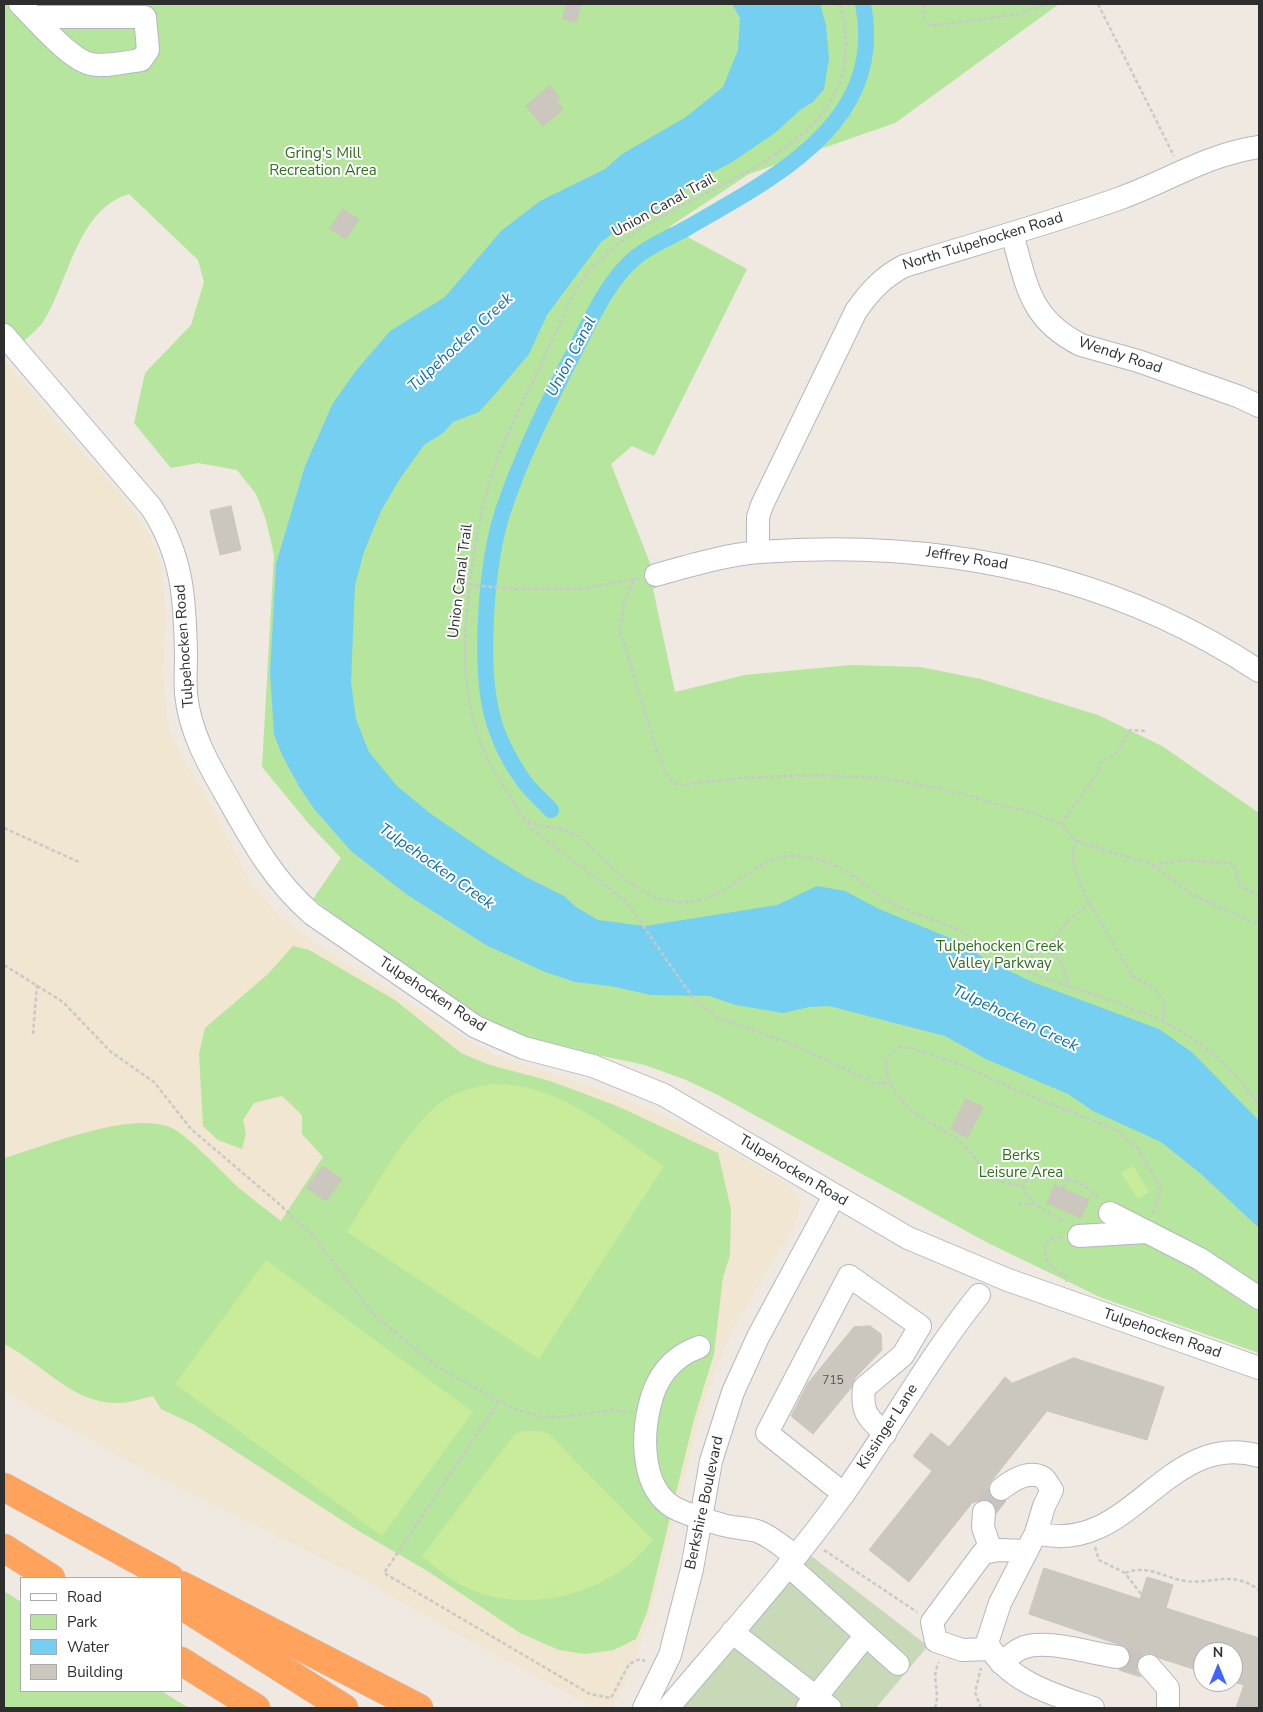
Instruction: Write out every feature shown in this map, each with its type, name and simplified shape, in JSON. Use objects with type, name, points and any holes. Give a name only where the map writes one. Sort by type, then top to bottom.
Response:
[{"type":"highway","points":[[4,1487],[168,1577]]},
{"type":"highway","points":[[4,1492],[138,1577]]},
{"type":"highway","points":[[4,1548],[49,1577]]},
{"type":"highway","points":[[182,1586],[419,1708]]},
{"type":"highway","points":[[182,1606],[344,1708]]},
{"type":"highway","points":[[182,1662],[256,1708]]},
{"type":"street","name":"North Tulpehocken Road","points":[[758,552],[758,517],[762,505],[856,311],[871,290],[888,274],[904,266],[1012,234],[1119,199],[1210,159],[1259,147]]},
{"type":"street","name":"Wendy Road","points":[[1012,234],[1031,298],[1050,326],[1062,335],[1080,345],[1148,364],[1259,406]]},
{"type":"street","name":"Tulpehocken Road","points":[[7,348],[151,507],[162,524],[172,545],[182,586],[186,695],[193,729],[202,752],[254,846],[292,897],[338,933],[476,1027],[524,1048],[593,1066],[664,1095],[838,1199],[908,1238],[1008,1280],[1259,1368]]},
{"type":"street","name":"Jeffrey Road","points":[[645,577],[758,552],[834,550],[916,552],[956,556],[1035,571],[1131,603],[1185,628],[1259,670]]},
{"type":"street","name":"Berkshire Boulevard","points":[[644,1708],[670,1655],[692,1569],[711,1461],[734,1392],[758,1337],[838,1199]]},
{"type":"street","points":[[1110,1213],[1200,1259],[1259,1298]]},
{"type":"street","points":[[1079,1236],[1147,1232]]},
{"type":"street","points":[[844,1494],[767,1433],[849,1276],[920,1326],[903,1355],[864,1388],[862,1401],[865,1414],[886,1434]]},
{"type":"street","name":"Kissinger Lane","points":[[668,1708],[797,1554],[844,1494],[886,1434],[947,1335],[979,1295]]},
{"type":"street","points":[[699,1347],[675,1359],[663,1372],[654,1391],[645,1429],[645,1452],[650,1475],[659,1493],[672,1506],[726,1526],[757,1531],[797,1554],[866,1635],[897,1665]]},
{"type":"street","points":[[1118,1657],[1051,1645],[1034,1645],[996,1656],[962,1650],[936,1641],[932,1622],[983,1553],[1031,1542],[1090,1532],[1133,1506],[1188,1464],[1210,1454],[1230,1450],[1259,1456]]},
{"type":"street","points":[[1001,1489],[1016,1478],[1034,1476],[1042,1478],[1052,1490],[1031,1542],[1000,1603],[987,1643],[996,1656],[1039,1689],[1093,1708]]},
{"type":"street","points":[[984,1512],[983,1527],[991,1551]]},
{"type":"street","points":[[732,1632],[817,1705],[866,1635]]},
{"type":"street","points":[[1149,1666],[1168,1688],[1168,1708]]},
{"type":"path","name":"Union Canal Trail","points":[[840,4],[847,46],[844,70],[824,110],[805,131],[773,158],[623,238],[587,274],[567,310],[515,417],[489,483],[474,549],[465,622],[464,663],[470,706],[481,747],[522,817],[533,830],[632,908],[695,1001],[720,1019],[795,1044],[876,1084],[890,1082]]},
{"type":"path","points":[[923,4],[924,18],[931,26],[1017,14],[1048,4]]},
{"type":"path","points":[[1098,4],[1182,171]]},
{"type":"path","points":[[469,585],[517,589],[579,589],[645,577]]},
{"type":"path","points":[[645,577],[625,598],[620,632],[656,748],[667,776],[678,785],[742,778],[813,775],[885,778],[957,792],[1024,810],[1061,824],[1076,841],[1152,865],[1193,895],[1254,923],[1259,921]]},
{"type":"path","points":[[1061,824],[1098,772],[1101,762],[1115,755],[1130,730],[1146,731]]},
{"type":"path","points":[[522,817],[538,824],[561,828],[576,834],[627,880],[646,894],[663,901],[693,902],[707,898],[735,885],[771,859],[796,855],[815,859],[853,875],[888,901],[958,930],[1021,968],[1163,1022],[1186,1034],[1234,1073],[1259,1105]]},
{"type":"path","points":[[4,828],[81,863]]},
{"type":"path","points":[[1076,841],[1073,851],[1073,868],[1089,903],[1134,976],[1152,987],[1164,1000],[1163,1022]]},
{"type":"path","points":[[1152,865],[1188,860],[1234,864],[1239,885],[1259,896]]},
{"type":"path","points":[[1021,968],[1026,960],[1045,949],[1068,921],[1089,903]]},
{"type":"path","points":[[1045,949],[1056,954],[1066,971],[1068,987]]},
{"type":"path","points":[[4,966],[37,984],[63,1002],[111,1052],[154,1082],[191,1129],[278,1203],[314,1237],[374,1315],[438,1368],[499,1401],[537,1416],[561,1417],[613,1410],[648,1415]]},
{"type":"path","points":[[33,1034],[37,984]]},
{"type":"path","points":[[1023,1186],[1006,1184],[991,1178],[965,1146],[911,1109],[890,1082],[886,1067],[887,1058],[901,1047],[912,1048],[970,1068],[1016,1090],[1116,1130],[1138,1148],[1161,1189],[1147,1232]]},
{"type":"path","points":[[1034,1204],[1034,1200],[1027,1196],[1023,1186],[1031,1170],[1053,1172],[1093,1192],[1110,1213]]},
{"type":"path","points":[[1063,1188],[1068,1180]]},
{"type":"path","points":[[1018,1204],[1034,1204],[1075,1228],[1079,1236],[1052,1238],[1045,1244],[1044,1255],[1049,1265],[1067,1277],[1062,1298]]},
{"type":"path","points":[[499,1401],[384,1573],[590,1694],[611,1698],[629,1664],[640,1659]]},
{"type":"path","points":[[1090,1532],[1099,1560],[1125,1573],[1141,1594]]},
{"type":"path","points":[[797,1554],[932,1622]]},
{"type":"path","points":[[1125,1573],[1138,1568],[1185,1581],[1206,1581],[1224,1578],[1248,1582],[1259,1590]]},
{"type":"path","points":[[935,1708],[939,1697],[934,1673],[947,1645]]},
{"type":"path","points":[[1256,1653],[1259,1645]]},
{"type":"path","points":[[981,1708],[975,1692],[979,1672],[996,1656]]},
{"type":"shaded area","points":[[4,359],[74,443],[119,492],[147,530],[161,563],[166,615],[163,671],[167,721],[177,748],[205,794],[250,881],[278,915],[327,951],[490,1053],[612,1094],[658,1113],[709,1138],[791,1186],[801,1200],[797,1221],[734,1327],[718,1363],[701,1412],[649,1618],[635,1661],[612,1708],[595,1708],[450,1630],[354,1574],[160,1479],[4,1392]]},
{"type":"green space","name":"Tulpehocken Creek Valley Parkway","points":[[4,4],[1059,4],[895,123],[749,174],[669,227],[747,269],[654,456],[632,446],[611,464],[659,586],[653,589],[675,692],[745,675],[850,665],[920,667],[981,679],[1098,715],[1162,746],[1259,813],[1259,1353],[1102,1298],[988,1243],[718,1095],[686,1080],[645,1065],[544,1044],[512,1035],[445,997],[313,899],[341,858],[309,824],[262,767],[274,555],[266,520],[256,494],[237,470],[198,463],[171,468],[134,423],[145,373],[191,325],[204,282],[198,260],[129,194],[111,202],[97,215],[86,231],[76,249],[52,306],[39,327],[24,341],[4,323]]},
{"type":"green space","points":[[293,946],[309,950],[395,1000],[461,1053],[490,1065],[550,1081],[617,1106],[718,1153],[731,1209],[730,1255],[723,1277],[714,1354],[694,1419],[647,1612],[636,1639],[614,1650],[585,1654],[559,1650],[520,1633],[429,1572],[357,1530],[195,1425],[161,1409],[153,1396],[119,1403],[102,1402],[86,1397],[58,1381],[4,1344],[4,1158],[108,1127],[150,1123],[167,1126],[184,1136],[239,1188],[281,1221],[323,1157],[302,1134],[302,1115],[282,1096],[254,1103],[243,1120],[246,1134],[242,1149],[218,1140],[203,1126],[199,1054],[205,1028],[268,974]]},
{"type":"green space","points":[[493,1084],[541,1091],[563,1100],[604,1124],[664,1166],[539,1359],[347,1232],[405,1141],[433,1109],[457,1093]]},
{"type":"green space","points":[[1133,1166],[1149,1192],[1138,1199],[1121,1173]]},
{"type":"green space","points":[[266,1260],[473,1412],[382,1536],[175,1384]]},
{"type":"green space","points":[[524,1431],[541,1431],[549,1434],[653,1540],[630,1564],[607,1579],[565,1595],[521,1600],[498,1598],[477,1592],[456,1582],[422,1556],[514,1435]]},
{"type":"green space","points":[[810,1555],[928,1646],[876,1708],[680,1708]]},
{"type":"green space","points":[[4,1591],[20,1601],[20,1692],[163,1692],[189,1708],[4,1708]]},
{"type":"water","name":"Tulpehocken Creek","points":[[732,4],[820,4],[826,25],[829,59],[824,89],[813,102],[800,110],[775,133],[656,209],[626,224],[601,242],[547,315],[529,354],[497,392],[479,412],[453,422],[443,433],[424,445],[399,480],[381,511],[364,552],[355,585],[351,682],[356,719],[369,752],[397,786],[431,814],[489,854],[526,877],[564,896],[576,907],[598,920],[645,926],[777,905],[817,886],[845,891],[879,909],[960,942],[990,962],[1035,983],[1159,1029],[1193,1053],[1259,1121],[1259,1228],[1200,1173],[1161,1142],[1093,1111],[1068,1094],[986,1059],[945,1036],[829,1006],[809,1007],[783,1013],[736,1005],[709,996],[651,995],[610,986],[575,982],[545,972],[486,945],[406,894],[351,851],[315,810],[300,788],[282,755],[274,734],[270,673],[276,564],[305,466],[333,403],[355,372],[390,331],[445,297],[501,231],[540,201],[605,169],[622,154],[686,117],[723,87],[738,50],[740,18]]},
{"type":"building","points":[[567,4],[581,4],[576,22],[563,19]]},
{"type":"building","points":[[550,86],[560,98],[556,101],[563,109],[543,126],[526,106]]},
{"type":"building","points":[[343,209],[359,219],[346,239],[330,229]]},
{"type":"building","points":[[231,506],[241,550],[220,555],[210,511]]},
{"type":"building","points":[[966,1099],[983,1107],[967,1138],[951,1129]]},
{"type":"building","points":[[323,1166],[342,1179],[326,1201],[307,1188]]},
{"type":"building","points":[[1055,1185],[1089,1200],[1081,1218],[1047,1203]]},
{"type":"building","points":[[870,1326],[881,1334],[882,1350],[855,1378],[851,1388],[813,1434],[791,1416],[808,1383],[854,1327]]},
{"type":"building","points":[[1074,1358],[1164,1387],[1147,1440],[1047,1411],[989,1484],[988,1490],[991,1497],[996,1501],[1006,1501],[997,1512],[991,1501],[984,1499],[972,1503],[909,1582],[869,1550],[932,1471],[913,1456],[931,1433],[949,1447],[1005,1377],[1012,1383]]},
{"type":"building","points":[[1044,1568],[1140,1599],[1147,1577],[1173,1585],[1166,1608],[1259,1638],[1259,1708],[1236,1708],[1244,1685],[1243,1642],[1193,1642],[1193,1669],[1146,1653],[1136,1662],[1136,1669],[1141,1677],[1119,1670],[1128,1666],[1131,1660],[1130,1652],[1126,1647],[1029,1614]]},
{"type":"waterway","name":"Union Canal","points":[[551,810],[527,786],[508,755],[494,723],[488,693],[485,641],[492,558],[503,511],[517,473],[541,418],[590,321],[615,279],[625,267],[648,249],[754,189],[787,167],[816,142],[841,114],[858,82],[866,46],[863,4]]},
{"type":"tunnel","points":[[984,1512],[1001,1489]]},
{"type":"tunnel","points":[[1118,1657],[1149,1666]]},
{"type":"park label","name":"Gring's Mill Recreation Area","points":[[323,162]]},
{"type":"park label","name":"Berks Leisure Area","points":[[1021,1164]]}]
